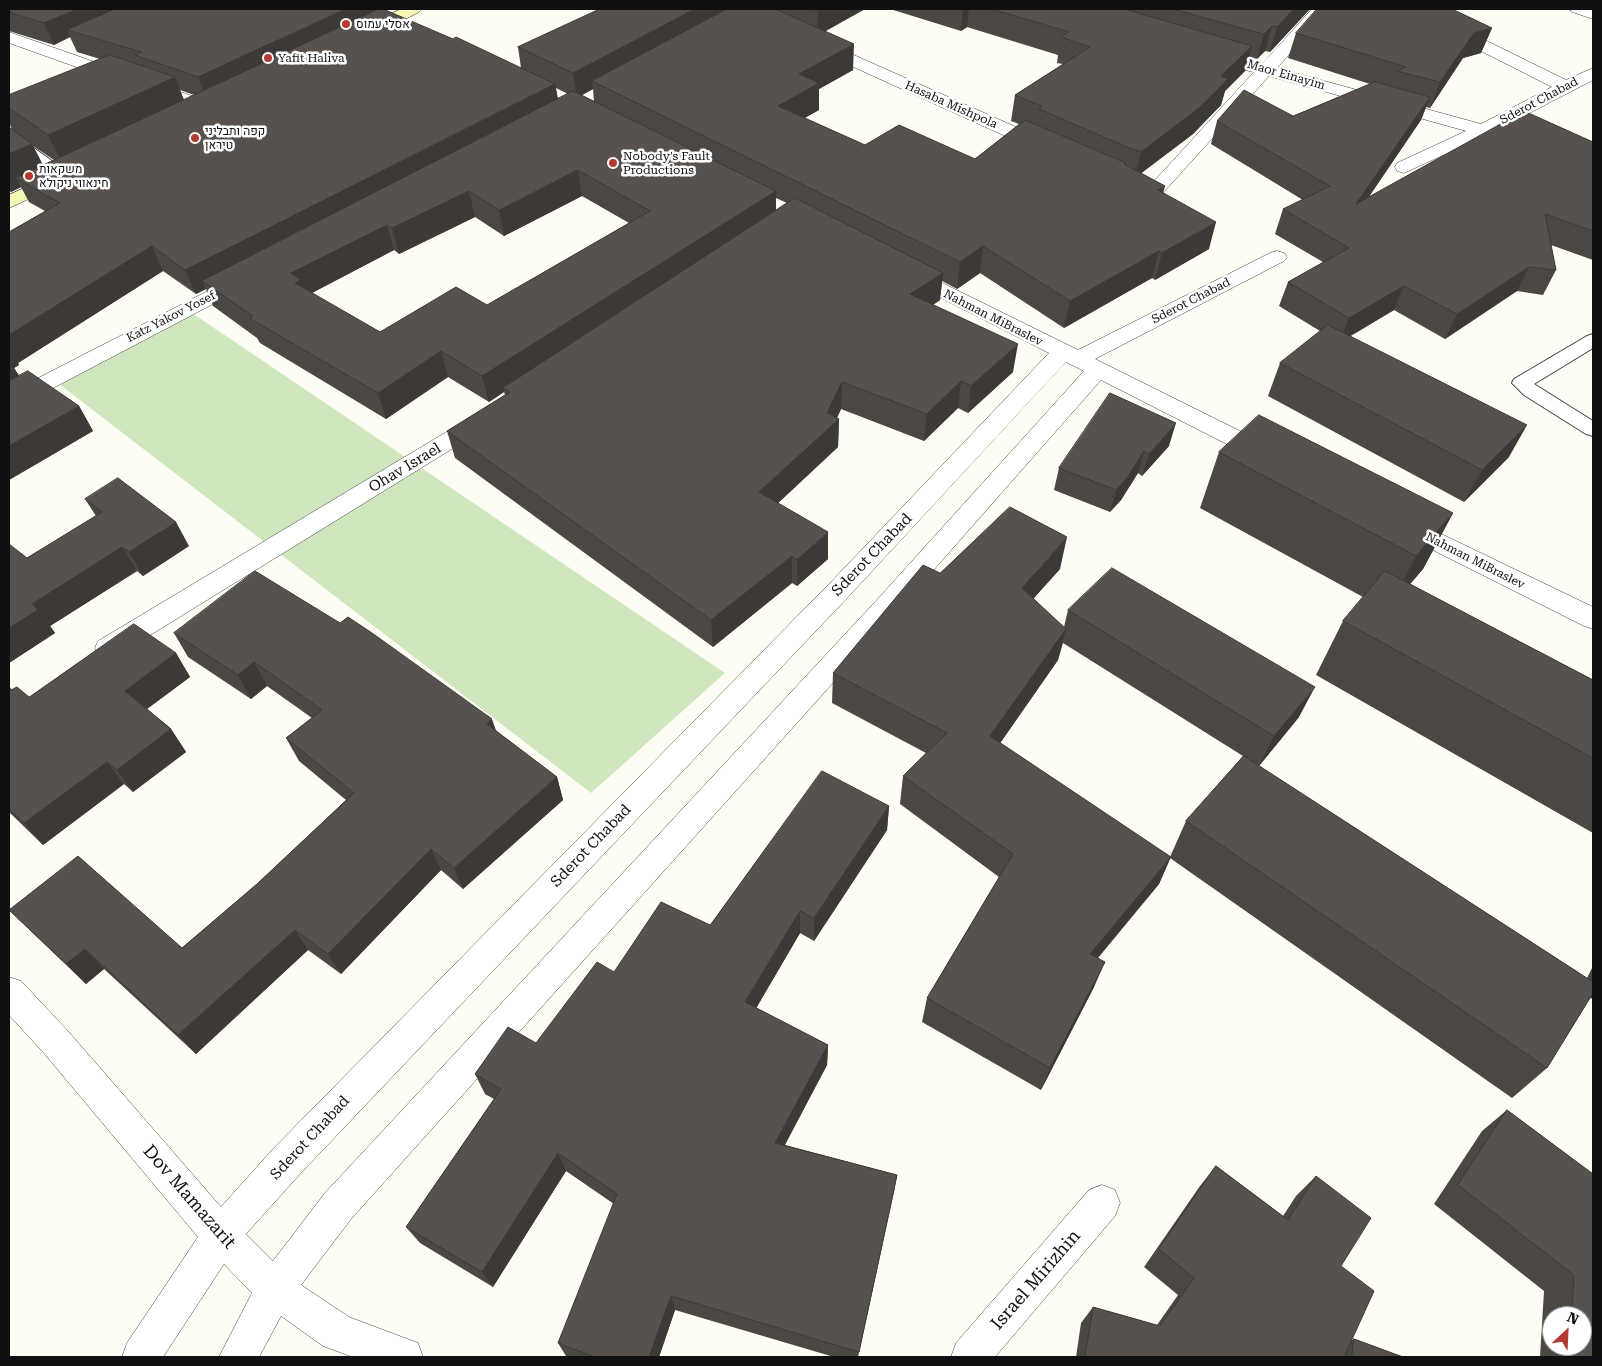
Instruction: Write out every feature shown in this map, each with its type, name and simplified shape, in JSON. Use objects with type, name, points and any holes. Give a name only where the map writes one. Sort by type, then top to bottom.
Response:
[{"type":"street","points":[[351,40],[413,9]]},
{"type":"street","points":[[1114,179],[1153,192],[1320,9]]},
{"type":"street","points":[[1410,9],[1566,87]]},
{"type":"street","points":[[1578,9],[1593,14]]},
{"type":"street","points":[[392,20],[415,30]]},
{"type":"street","points":[[9,37],[56,52],[206,107]]},
{"type":"street","name":"Hasaba Mishpola","points":[[803,38],[1061,154]]},
{"type":"street","points":[[56,52],[76,43]]},
{"type":"street","name":"Maor Einayim","points":[[1238,62],[1483,130]]},
{"type":"street","name":"Sderot Chabad","points":[[1404,168],[1502,121],[1593,73]]},
{"type":"street","points":[[188,115],[224,99]]},
{"type":"street","points":[[1502,121],[1529,129]]},
{"type":"street","points":[[9,202],[81,168]]},
{"type":"street","name":"Sderot Chabad","points":[[141,1357],[221,1235],[286,1162],[840,589],[1080,361],[1277,257]]},
{"type":"street","name":"Nahman MiBraslev","points":[[891,266],[1284,463]]},
{"type":"street","name":"Katz Yakov Yosef","points":[[9,402],[262,270]]},
{"type":"street","name":"Sderot Chabad","points":[[238,1357],[275,1289],[338,1206],[884,610],[1080,361]]},
{"type":"street","name":"Ohav Israel","points":[[93,658],[498,410]]},
{"type":"street","name":"Nahman MiBraslev","points":[[1390,517],[1593,618]]},
{"type":"street","name":"Dov Mamazarit","points":[[9,992],[61,1048],[221,1235],[275,1289],[338,1332],[404,1357]]},
{"type":"street","name":"Israel Mirizhin","points":[[970,1357],[1102,1203]]},
{"type":"lane","points":[[9,137],[63,176]]},
{"type":"lane","points":[[1593,340],[1521,383],[1593,430]]},
{"type":"green space","points":[[192,313],[725,673],[591,793],[59,384]]},
{"type":"building","points":[[9,9],[77,9],[44,23],[9,12]]},
{"type":"building","points":[[115,9],[345,9],[198,77],[135,55],[142,52],[67,30]]},
{"type":"building","points":[[379,9],[383,9],[453,39],[456,37],[555,84],[185,270],[152,246],[9,335],[9,232],[60,203],[16,178]]},
{"type":"building","points":[[600,9],[695,9],[573,73],[518,47]]},
{"type":"building","points":[[727,9],[775,9],[854,44],[799,74],[819,83],[778,106],[865,145],[899,125],[975,159],[1025,120],[1126,163],[1124,164],[1165,186],[1158,190],[1216,222],[1162,253],[1159,251],[1070,301],[983,246],[960,262],[592,81]]},
{"type":"building","points":[[992,9],[1124,9],[1252,46],[1221,76],[1228,79],[1199,108],[1141,152],[1039,109],[1042,106],[1015,95],[1090,47],[1061,37],[1068,32]]},
{"type":"building","points":[[1173,9],[1294,9],[1277,27],[1272,26],[1264,34]]},
{"type":"building","points":[[1317,9],[1452,9],[1492,28],[1474,33],[1440,82],[1397,71],[1406,67],[1296,33]]},
{"type":"building","points":[[110,55],[175,77],[48,135],[9,108],[9,95]]},
{"type":"building","points":[[1375,82],[1430,97],[1356,204],[1524,111],[1593,142],[1593,231],[1545,214],[1556,270],[1529,267],[1457,314],[1404,286],[1349,318],[1288,282],[1349,248],[1283,209],[1330,186],[1217,121],[1244,90],[1293,116]]},
{"type":"building","points":[[573,91],[776,191],[482,376],[441,351],[378,393],[249,318],[253,316],[202,281]],"holes":[[[578,170],[650,211],[487,305],[456,287],[380,332],[295,283],[301,280],[291,273],[387,225],[392,228],[469,191],[499,210]]]},
{"type":"building","points":[[9,127],[32,144],[9,154]]},
{"type":"building","points":[[795,198],[943,273],[910,294],[1018,344],[971,386],[961,381],[927,414],[842,382],[827,413],[839,419],[759,492],[828,532],[797,560],[792,556],[711,620],[447,431],[510,392],[503,388]]},
{"type":"building","points":[[1328,325],[1527,425],[1482,470],[1280,363]]},
{"type":"building","points":[[28,371],[79,406],[9,446],[9,381]]},
{"type":"building","points":[[1110,393],[1176,423],[1149,454],[1144,451],[1127,478],[1116,490],[1059,468]]},
{"type":"building","points":[[1259,415],[1453,513],[1416,556],[1219,452]]},
{"type":"building","points":[[118,478],[176,522],[129,552],[122,547],[32,604],[38,610],[9,628],[9,544],[27,558],[102,512],[85,499]]},
{"type":"building","points":[[1010,507],[1067,537],[1022,588],[1066,629],[990,736],[1171,857],[1090,954],[1105,962],[1050,1068],[927,998],[1013,854],[903,776],[947,733],[833,673],[923,565],[940,573]]},
{"type":"building","points":[[1112,568],[1315,687],[1274,736],[1068,610]]},
{"type":"building","points":[[255,571],[340,623],[348,617],[372,633],[492,719],[487,724],[557,777],[454,868],[431,849],[328,954],[295,930],[178,1035],[85,949],[66,964],[9,910],[78,856],[182,948],[257,884],[354,793],[286,738],[322,710],[254,662],[238,675],[174,633]]},
{"type":"building","points":[[1385,571],[1593,680],[1593,758],[1343,621]]},
{"type":"building","points":[[134,624],[176,653],[125,691],[171,729],[117,770],[107,762],[24,823],[9,809],[9,691],[17,687],[29,697]]},
{"type":"building","points":[[1244,756],[1593,982],[1593,993],[1547,1068],[1186,821]]},
{"type":"building","points":[[822,771],[889,806],[814,918],[800,911],[745,1002],[828,1045],[775,1143],[897,1175],[859,1352],[671,1296],[649,1357],[595,1357],[558,1343],[617,1194],[558,1153],[482,1272],[406,1227],[501,1089],[475,1074],[508,1027],[536,1043],[597,962],[614,972],[661,902],[710,925]]},
{"type":"building","points":[[1507,1110],[1593,1174],[1593,1357],[1570,1357],[1592,1356],[1592,1306],[1572,1306],[1574,1275],[1458,1185]]},
{"type":"building","points":[[1216,1166],[1288,1220],[1316,1176],[1371,1218],[1341,1266],[1374,1291],[1344,1357],[1085,1357],[1093,1307],[1160,1326],[1194,1278],[1159,1249]]},
{"type":"building","points":[[1354,1339],[1403,1357],[1352,1357]]},
{"type":"place","name":"אסלי עמוס","points":[[346,24]]},
{"type":"place","name":"Yafit Haliva","points":[[268,58]]},
{"type":"place","name":"קפה ותבליני טיראן","points":[[195,138]]},
{"type":"place","name":"Nobody's Fault Productions","points":[[613,163]]},
{"type":"place","name":"משקאות חינאווי ניקולא","points":[[29,176]]}]
